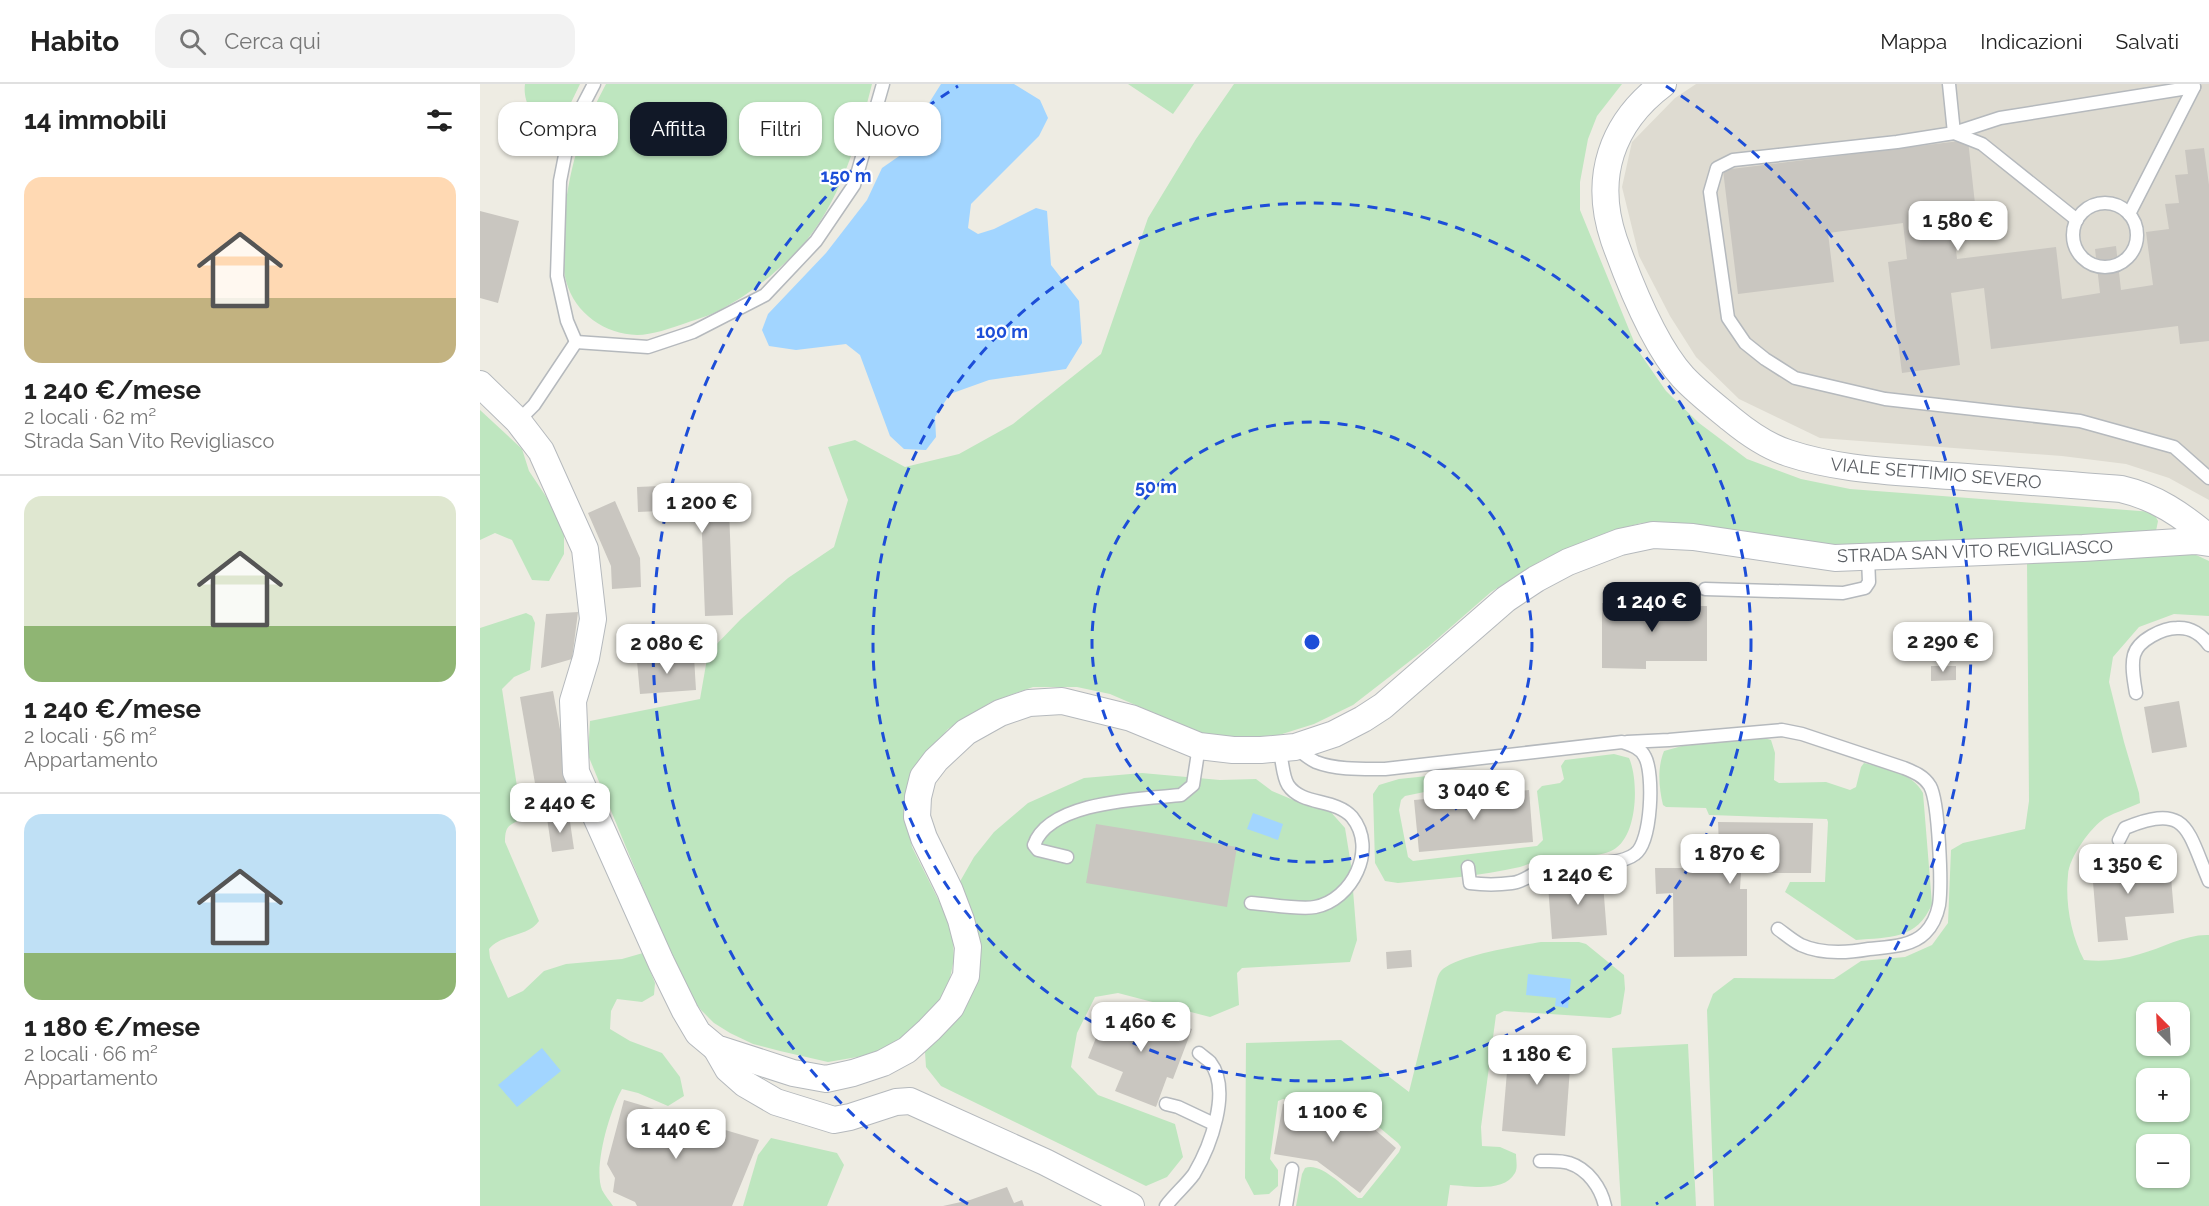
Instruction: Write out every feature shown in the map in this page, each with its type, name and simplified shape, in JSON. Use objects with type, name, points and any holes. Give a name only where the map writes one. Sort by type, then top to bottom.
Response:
[{"type":"street","name":"VIALE SETTIMIO SEVERO","points":[[1663,84],[1631,114],[1614,142],[1606,172],[1608,220],[1628,275],[1664,350],[1682,375],[1705,398],[1755,438],[1786,453],[1847,467],[2121,489],[2142,494],[2176,511],[2209,538]]},
{"type":"street","name":"STRADA SAN VITO REVIGLIASCO","points":[[480,384],[518,421],[541,451],[585,549],[593,619],[586,658],[573,700],[576,772],[685,1011],[698,1033],[716,1048],[793,1073],[826,1079],[853,1073],[907,1050],[951,1007],[966,976],[968,946],[950,891],[924,838],[917,817],[918,797],[923,777],[936,760],[966,732],[1000,713],[1029,703],[1062,701],[1131,718],[1199,746],[1233,750],[1287,748],[1334,734],[1383,706],[1506,599],[1536,579],[1568,562],[1620,542],[1653,535],[1693,537],[1835,558],[2195,541],[2209,543]]},
{"type":"street","points":[[716,1048],[728,1069],[745,1084],[776,1102],[834,1120],[896,1102],[910,1101],[1045,1162],[1131,1206]]},
{"type":"lane","points":[[576,342],[567,321],[557,276],[560,181],[570,130],[594,84]]},
{"type":"lane","points":[[576,342],[648,346],[693,332],[765,295],[816,241],[854,185],[883,84]]},
{"type":"lane","points":[[1949,84],[1954,133]]},
{"type":"lane","points":[[2129,214],[2194,87],[2000,118],[1954,133],[1897,142],[1732,160],[1717,168],[1710,192],[1728,318],[1745,343],[1765,360],[1796,378],[1886,399],[2080,421],[2174,447],[2209,478]]},
{"type":"lane","points":[[1954,133],[1982,144],[2077,220]]},
{"type":"lane","points":[[2101,203],[2121,208],[2129,214],[2135,223],[2137,234],[2131,253],[2124,261],[2114,266],[2104,267],[2093,265],[2084,259],[2074,241],[2077,220],[2083,212],[2101,203]]},
{"type":"lane","points":[[518,421],[534,405],[576,342]]},
{"type":"lane","points":[[1705,589],[1843,593],[1865,588],[1869,582],[1868,558]]},
{"type":"lane","points":[[2136,693],[2133,670],[2134,653],[2144,641],[2156,633],[2176,628],[2193,631],[2203,637],[2209,645]]},
{"type":"lane","points":[[1251,903],[1312,908],[1326,904],[1350,885],[1358,872],[1361,860],[1362,841],[1352,818],[1343,810],[1304,797],[1293,791],[1286,782],[1283,761],[1287,748],[1315,762],[1334,766],[1385,770],[1622,742],[1782,730],[1802,734],[1919,773],[1930,786],[1939,845],[1939,905],[1935,919],[1926,933],[1915,941],[1901,945],[1831,952],[1801,945],[1778,929]]},
{"type":"lane","points":[[1468,867],[1470,883],[1489,886],[1515,883],[1547,867],[1611,862],[1635,855],[1642,846],[1648,831],[1649,771],[1645,757],[1636,747],[1622,742]]},
{"type":"lane","points":[[1067,857],[1038,850],[1034,845],[1037,836],[1065,816],[1082,808],[1181,795],[1192,784],[1199,746]]},
{"type":"lane","points":[[2119,840],[2125,828],[2142,821],[2172,818],[2180,822],[2187,830],[2209,881]]},
{"type":"lane","points":[[1166,1206],[1193,1175],[1210,1140],[1220,1097],[1218,1080],[1210,1062],[1198,1053]]},
{"type":"lane","points":[[1166,1104],[1178,1107],[1214,1124]]},
{"type":"lane","points":[[1540,1161],[1569,1163],[1590,1176],[1602,1194],[1605,1206]]},
{"type":"lane","points":[[1286,1206],[1292,1169]]},
{"type":"shaded area","points":[[1696,84],[2209,84],[2209,500],[2169,478],[2126,464],[2062,456],[1820,438],[1739,399],[1696,357],[1670,316],[1639,256],[1622,187],[1632,142],[1675,98]]},
{"type":"green space","points":[[525,84],[580,84],[571,102],[527,102]]},
{"type":"green space","points":[[606,84],[872,84],[867,102],[834,102],[834,156],[850,156],[836,193],[825,213],[799,249],[762,283],[720,310],[668,329],[637,335],[614,331],[593,320],[584,312],[570,293],[563,267],[564,214],[575,156],[618,156],[618,102],[597,102]]},
{"type":"green space","points":[[1128,84],[1194,84],[1173,114]]},
{"type":"green space","points":[[1234,84],[1622,84],[1597,116],[1588,139],[1580,182],[1580,210],[1637,349],[1666,391],[1699,423],[1747,459],[1801,479],[1850,489],[2153,512],[2158,521],[2156,531],[2045,540],[1860,546],[1827,545],[1658,522],[1641,523],[1608,532],[1542,560],[1491,592],[1428,647],[1353,705],[1314,724],[1279,735],[1230,738],[1200,733],[1110,694],[1077,687],[1033,687],[991,702],[948,729],[921,761],[908,828],[912,847],[948,919],[953,938],[954,959],[949,983],[938,1006],[899,1041],[869,1055],[828,1062],[753,1044],[730,1033],[714,1023],[685,990],[588,755],[590,721],[700,699],[708,653],[741,619],[788,578],[834,547],[848,500],[828,447],[855,440],[905,467],[959,454],[1013,424],[1101,354],[1148,218],[1196,139]]},
{"type":"green space","points":[[480,410],[522,449],[529,471],[551,504],[564,533],[564,554],[549,581],[532,580],[512,540],[495,533],[480,540]]},
{"type":"green space","points":[[2172,553],[2194,554],[2209,561],[2209,616],[2174,614],[2139,627],[2113,657],[2109,682],[2140,803],[2105,818],[2093,828],[2072,860],[2067,886],[2072,930],[2084,960],[2105,961],[2126,958],[2183,939],[2209,935],[2209,1206],[1714,1206],[1707,1010],[1713,994],[1734,978],[1834,979],[1861,961],[1905,957],[1932,945],[1948,923],[1951,850],[1963,843],[2025,829],[2029,801],[2027,562]]},
{"type":"green space","points":[[526,613],[532,616],[535,623],[530,670],[514,677],[502,689],[522,819],[508,827],[505,842],[539,921],[528,930],[494,944],[489,949],[490,958],[508,998],[523,991],[544,971],[566,964],[622,959],[643,953],[655,983],[654,995],[642,1002],[617,999],[611,1011],[610,1029],[630,1041],[662,1053],[680,1077],[684,1096],[668,1106],[622,1089],[608,1124],[601,1153],[602,1190],[613,1206],[480,1206],[480,628]]},
{"type":"green space","points":[[1764,738],[1771,740],[1775,753],[1774,780],[1779,783],[1826,782],[1850,790],[1856,787],[1864,763],[1898,772],[1918,786],[1923,793],[1932,904],[1926,916],[1918,924],[1910,930],[1891,937],[1856,940],[1785,892],[1790,882],[1825,882],[1827,819],[1709,815],[1706,808],[1663,805],[1659,778],[1664,751],[1682,746]]},
{"type":"green space","points":[[1614,754],[1629,758],[1635,793],[1632,821],[1621,843],[1613,850],[1598,855],[1546,857],[1523,866],[1490,873],[1398,883],[1385,881],[1375,863],[1373,794],[1379,785],[1399,779],[1437,775],[1440,780],[1439,789],[1405,796],[1401,800],[1399,810],[1408,857],[1413,861],[1537,846],[1543,840],[1537,791],[1542,786],[1560,783],[1564,779],[1561,766],[1565,760]]},
{"type":"green space","points":[[1142,773],[1220,780],[1256,779],[1272,791],[1298,802],[1329,810],[1345,828],[1351,865],[1357,940],[1350,962],[1242,968],[1237,973],[1239,1005],[1210,1017],[1118,993],[1095,997],[1077,1033],[1071,1067],[1098,1095],[1175,1124],[1183,1157],[1167,1177],[1146,1186],[941,1086],[926,1067],[925,1052],[959,1015],[958,885],[974,857],[994,832],[1028,803],[1084,778]]},
{"type":"green space","points":[[1541,942],[1586,944],[1624,975],[1625,989],[1621,1014],[1610,1018],[1504,1011],[1496,1015],[1481,1127],[1482,1146],[1500,1147],[1516,1154],[1516,1171],[1510,1179],[1495,1186],[1486,1187],[1450,1185],[1447,1206],[1296,1206],[1305,1168],[1311,1167],[1325,1172],[1358,1198],[1362,1198],[1401,1147],[1356,1108],[1283,1099],[1278,1101],[1270,1159],[1278,1170],[1278,1186],[1269,1194],[1254,1195],[1245,1178],[1246,1043],[1341,1040],[1409,1092],[1440,972],[1448,966],[1473,956]]},
{"type":"green space","points":[[1688,1044],[1696,1206],[1621,1206],[1612,1048]]},
{"type":"green space","points":[[771,1138],[837,1153],[844,1165],[827,1206],[743,1206],[758,1155]]},
{"type":"water","points":[[941,84],[1014,84],[1040,100],[1048,118],[1039,136],[971,204],[968,228],[978,234],[994,229],[1036,208],[1047,211],[1051,265],[1079,301],[1082,343],[1066,369],[989,380],[950,394],[935,417],[936,437],[926,450],[904,449],[890,436],[860,355],[846,344],[796,350],[769,346],[762,330],[768,314],[826,253],[867,200],[882,168],[899,156],[941,156],[941,102],[930,102]]},
{"type":"water","points":[[1253,813],[1283,824],[1278,840],[1247,829]]},
{"type":"water","points":[[1528,974],[1571,979],[1568,1008],[1555,1006],[1556,998],[1526,995]]},
{"type":"water","points":[[542,1048],[561,1071],[517,1107],[498,1085]]},
{"type":"building","points":[[1968,140],[1975,204],[1951,207],[1957,259],[2056,247],[2062,299],[2100,293],[2095,249],[2116,246],[2121,290],[2153,285],[2146,232],[2169,229],[2165,204],[2179,203],[2175,175],[2188,174],[2185,150],[2204,148],[2209,185],[2209,341],[2180,344],[2178,326],[1991,349],[1984,288],[1951,293],[1960,365],[1902,373],[1888,262],[1907,259],[1903,223],[1828,233],[1834,282],[1738,294],[1723,170]]},
{"type":"building","points":[[480,211],[519,221],[498,303],[480,298]]},
{"type":"building","points":[[728,483],[733,615],[705,616],[701,509],[638,512],[637,487]]},
{"type":"building","points":[[615,501],[640,558],[641,587],[612,589],[611,566],[588,513]]},
{"type":"building","points":[[1633,597],[1673,597],[1672,606],[1707,606],[1707,661],[1646,661],[1646,669],[1602,668],[1602,603],[1633,603]]},
{"type":"building","points":[[578,612],[572,659],[541,668],[546,614]]},
{"type":"building","points":[[694,657],[696,690],[640,694],[637,661]]},
{"type":"building","points":[[1931,666],[1956,666],[1956,680],[1931,681]]},
{"type":"building","points":[[553,691],[574,806],[540,812],[520,697]]},
{"type":"building","points":[[2179,701],[2187,747],[2152,753],[2144,707]]},
{"type":"building","points":[[1529,790],[1533,842],[1419,852],[1414,800]]},
{"type":"building","points":[[569,815],[574,849],[552,852],[547,818]]},
{"type":"building","points":[[1718,822],[1813,823],[1811,873],[1741,873],[1740,889],[1747,889],[1747,956],[1674,957],[1673,893],[1656,894],[1655,868],[1720,868]]},
{"type":"building","points":[[1096,824],[1237,847],[1227,907],[1086,883]]},
{"type":"building","points":[[2125,855],[2126,869],[2170,865],[2174,913],[2125,917],[2128,940],[2098,942],[2091,858]]},
{"type":"building","points":[[1602,870],[1607,935],[1552,939],[1548,885],[1563,884],[1563,873]]},
{"type":"building","points":[[1411,950],[1412,967],[1387,969],[1386,952]]},
{"type":"building","points":[[1107,1010],[1142,1024],[1146,1011],[1192,1029],[1173,1079],[1167,1077],[1156,1107],[1115,1091],[1123,1072],[1088,1058]]},
{"type":"building","points":[[1510,1036],[1572,1041],[1565,1136],[1502,1131]]},
{"type":"building","points":[[624,1100],[759,1140],[732,1206],[637,1206],[635,1202],[613,1192],[615,1178],[607,1164]]},
{"type":"building","points":[[1283,1104],[1357,1114],[1396,1148],[1360,1193],[1317,1161],[1274,1154]]},
{"type":"building","points":[[1007,1187],[1014,1203],[1022,1200],[1024,1206],[943,1206],[970,1200]]}]
